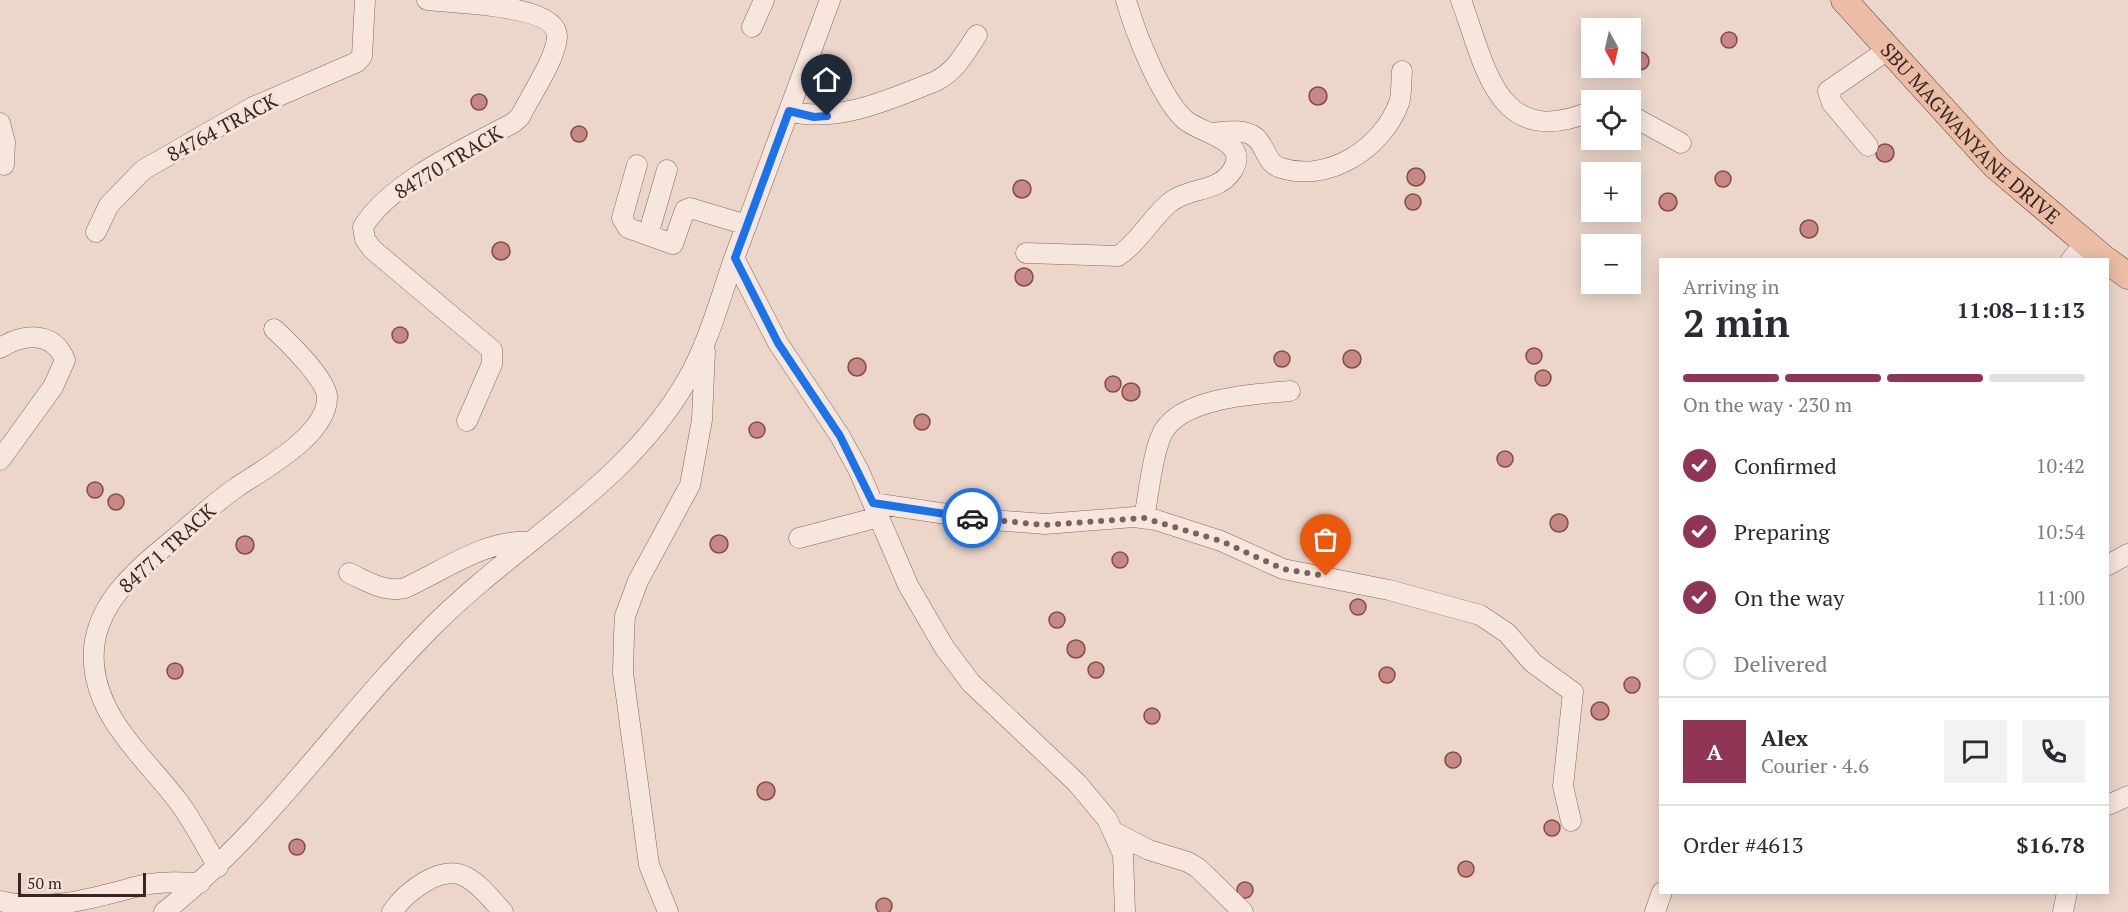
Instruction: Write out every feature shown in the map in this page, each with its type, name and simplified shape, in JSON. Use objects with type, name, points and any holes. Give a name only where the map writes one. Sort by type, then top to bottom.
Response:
[{"type":"main road","name":"SBU MAGWANYANE DRIVE","points":[[1844,0],[1994,165],[2077,252],[2100,258]]},
{"type":"main road","name":"SBU MAGWANYANE DRIVE","points":[[2109,262],[2128,276]]},
{"type":"street","name":"84764 TRACK","points":[[96,232],[109,206],[143,170],[253,107],[351,66],[362,56],[365,0]]},
{"type":"street","name":"84770 TRACK","points":[[427,0],[526,12],[548,19],[554,25],[557,36],[520,117],[419,176],[387,200],[363,226],[365,239],[372,249],[492,350],[492,364],[467,421]]},
{"type":"street","points":[[752,27],[764,0]]},
{"type":"street","points":[[165,912],[218,867],[287,792],[397,662],[468,593],[591,493],[640,446],[674,403],[705,342],[830,0]]},
{"type":"street","points":[[1026,254],[1113,258],[1121,254],[1169,203],[1220,182],[1233,169],[1236,160],[1231,145],[1181,117],[1166,95],[1126,0]]},
{"type":"street","points":[[1461,0],[1490,80],[1506,105],[1518,115],[1550,123],[1581,114]]},
{"type":"street","points":[[789,111],[814,117],[845,112],[936,81],[947,76],[957,66],[977,35]]},
{"type":"street","points":[[1868,146],[1832,103],[1828,91],[1888,49]]},
{"type":"street","points":[[1206,133],[1248,134],[1255,137],[1273,164],[1279,168],[1318,171],[1334,168],[1361,153],[1384,128],[1399,102],[1402,71]]},
{"type":"street","points":[[1641,121],[1682,143]]},
{"type":"street","points":[[0,123],[5,142],[4,165]]},
{"type":"street","points":[[637,165],[622,218],[628,228],[673,244],[685,210],[690,208],[747,225]]},
{"type":"street","points":[[648,236],[667,170]]},
{"type":"street","points":[[735,258],[778,343],[840,436],[876,510],[908,585],[944,647],[971,682],[1095,802],[1114,832],[1123,854],[1125,912]]},
{"type":"street","name":"84771 TRACK","points":[[218,867],[179,803],[123,737],[97,681],[94,648],[102,618],[126,582],[211,506],[294,448],[321,416],[326,404],[325,389],[274,329]]},
{"type":"street","points":[[0,348],[31,337],[45,338],[55,343],[65,360],[53,387],[0,460]]},
{"type":"street","points":[[668,912],[649,866],[623,673],[625,616],[638,581],[690,485],[702,420],[705,342]]},
{"type":"street","points":[[1144,518],[1162,434],[1176,416],[1231,398],[1290,391]]},
{"type":"street","points":[[799,538],[876,510],[1045,525],[1144,518],[1221,541],[1283,569],[1427,599],[1462,609],[1494,623],[1507,633],[1533,663],[1573,692],[1563,786],[1571,821]]},
{"type":"street","points":[[349,573],[377,586],[396,590],[412,585],[493,545],[514,541],[530,542]]},
{"type":"street","points":[[2109,564],[2128,554]]},
{"type":"street","points":[[2109,805],[2128,796]]},
{"type":"street","points":[[1114,832],[1149,850],[1188,862],[1209,878],[1243,912]]},
{"type":"street","points":[[392,912],[410,891],[449,874],[468,878],[503,912]]},
{"type":"street","points":[[0,901],[33,909],[56,907],[167,881],[200,883]]},
{"type":"street","points":[[1655,912],[1661,894]]},
{"type":"street","points":[[2063,912],[2067,894]]},
{"type":"building","points":[[1726,32],[1732,32],[1737,40],[1735,46],[1726,48],[1721,43],[1721,37]]},
{"type":"building","points":[[1641,52],[1648,58],[1648,64],[1641,70]]},
{"type":"building","points":[[1318,87],[1324,90],[1327,96],[1324,102],[1318,105],[1312,102],[1309,96],[1312,90]]},
{"type":"building","points":[[476,94],[482,94],[487,102],[485,108],[476,110],[471,105],[471,99]]},
{"type":"building","points":[[576,126],[582,126],[587,134],[585,140],[576,142],[571,137],[571,131]]},
{"type":"building","points":[[1885,144],[1891,147],[1894,153],[1891,159],[1885,162],[1879,159],[1876,153],[1879,147]]},
{"type":"building","points":[[1416,168],[1422,171],[1425,177],[1422,183],[1416,186],[1410,183],[1407,177],[1410,171]]},
{"type":"building","points":[[1720,171],[1726,171],[1731,179],[1729,185],[1720,187],[1715,182],[1715,176]]},
{"type":"building","points":[[1022,180],[1028,183],[1031,189],[1028,195],[1022,198],[1016,195],[1013,189],[1016,183]]},
{"type":"building","points":[[1668,193],[1674,196],[1677,202],[1674,208],[1668,211],[1662,208],[1659,202],[1662,196]]},
{"type":"building","points":[[1410,194],[1416,194],[1421,202],[1419,208],[1410,210],[1405,205],[1405,199]]},
{"type":"building","points":[[1809,220],[1815,223],[1818,229],[1815,235],[1809,238],[1803,235],[1800,229],[1803,223]]},
{"type":"building","points":[[501,242],[507,245],[510,251],[507,257],[501,260],[495,257],[492,251],[495,245]]},
{"type":"building","points":[[1024,268],[1030,271],[1033,277],[1030,283],[1024,286],[1018,283],[1015,277],[1018,271]]},
{"type":"building","points":[[397,327],[403,327],[408,335],[406,341],[397,343],[392,338],[392,332]]},
{"type":"building","points":[[1531,348],[1537,348],[1542,356],[1540,362],[1531,364],[1526,359],[1526,353]]},
{"type":"building","points":[[1352,350],[1358,353],[1361,359],[1358,365],[1352,368],[1346,365],[1343,359],[1346,353]]},
{"type":"building","points":[[1279,351],[1285,351],[1290,359],[1288,365],[1279,367],[1274,362],[1274,356]]},
{"type":"building","points":[[857,358],[863,361],[866,367],[863,373],[857,376],[851,373],[848,367],[851,361]]},
{"type":"building","points":[[1540,370],[1546,370],[1551,378],[1549,384],[1540,386],[1535,381],[1535,375]]},
{"type":"building","points":[[1110,376],[1116,376],[1121,384],[1119,390],[1110,392],[1105,387],[1105,381]]},
{"type":"building","points":[[1131,383],[1137,386],[1140,392],[1137,398],[1131,401],[1125,398],[1122,392],[1125,386]]},
{"type":"building","points":[[919,414],[925,414],[930,422],[928,428],[919,430],[914,425],[914,419]]},
{"type":"building","points":[[754,422],[760,422],[765,430],[763,436],[754,438],[749,433],[749,427]]},
{"type":"building","points":[[1502,451],[1508,451],[1513,459],[1511,465],[1502,467],[1497,462],[1497,456]]},
{"type":"building","points":[[92,482],[98,482],[103,490],[101,496],[92,498],[87,493],[87,487]]},
{"type":"building","points":[[113,494],[119,494],[124,502],[122,508],[113,510],[108,505],[108,499]]},
{"type":"building","points":[[1559,514],[1565,517],[1568,523],[1565,529],[1559,532],[1553,529],[1550,523],[1553,517]]},
{"type":"building","points":[[719,535],[725,538],[728,544],[725,550],[719,553],[713,550],[710,544],[713,538]]},
{"type":"building","points":[[245,536],[251,539],[254,545],[251,551],[245,554],[239,551],[236,545],[239,539]]},
{"type":"building","points":[[1117,552],[1123,552],[1128,560],[1126,566],[1117,568],[1112,563],[1112,557]]},
{"type":"building","points":[[1355,599],[1361,599],[1366,607],[1364,613],[1355,615],[1350,610],[1350,604]]},
{"type":"building","points":[[1054,612],[1060,612],[1065,620],[1063,626],[1054,628],[1049,623],[1049,617]]},
{"type":"building","points":[[1076,640],[1082,643],[1085,649],[1082,655],[1076,658],[1070,655],[1067,649],[1070,643]]},
{"type":"building","points":[[1093,662],[1099,662],[1104,670],[1102,676],[1093,678],[1088,673],[1088,667]]},
{"type":"building","points":[[172,663],[178,663],[183,671],[181,677],[172,679],[167,674],[167,668]]},
{"type":"building","points":[[1384,667],[1390,667],[1395,675],[1393,681],[1384,683],[1379,678],[1379,672]]},
{"type":"building","points":[[1629,677],[1635,677],[1640,685],[1638,691],[1629,693],[1624,688],[1624,682]]},
{"type":"building","points":[[1600,702],[1606,705],[1609,711],[1606,717],[1600,720],[1594,717],[1591,711],[1594,705]]},
{"type":"building","points":[[1149,708],[1155,708],[1160,716],[1158,722],[1149,724],[1144,719],[1144,713]]},
{"type":"building","points":[[1450,752],[1456,752],[1461,760],[1459,766],[1450,768],[1445,763],[1445,757]]},
{"type":"building","points":[[766,782],[772,785],[775,791],[772,797],[766,800],[760,797],[757,791],[760,785]]},
{"type":"building","points":[[1549,820],[1555,820],[1560,828],[1558,834],[1549,836],[1544,831],[1544,825]]},
{"type":"building","points":[[294,839],[300,839],[305,847],[303,853],[294,855],[289,850],[289,844]]},
{"type":"building","points":[[1463,861],[1469,861],[1474,869],[1472,875],[1463,877],[1458,872],[1458,866]]},
{"type":"building","points":[[1242,882],[1248,882],[1253,890],[1251,896],[1242,898],[1237,893],[1237,887]]},
{"type":"building","points":[[884,898],[891,903],[891,909],[887,913],[881,913],[876,906]]},
{"type":"way so far","points":[[972,518],[1045,525],[1144,518],[1221,541],[1283,569],[1326,576]]},
{"type":"route","points":[[827,116],[814,117],[789,111],[735,258],[778,343],[840,436],[873,503],[972,518]]}]
